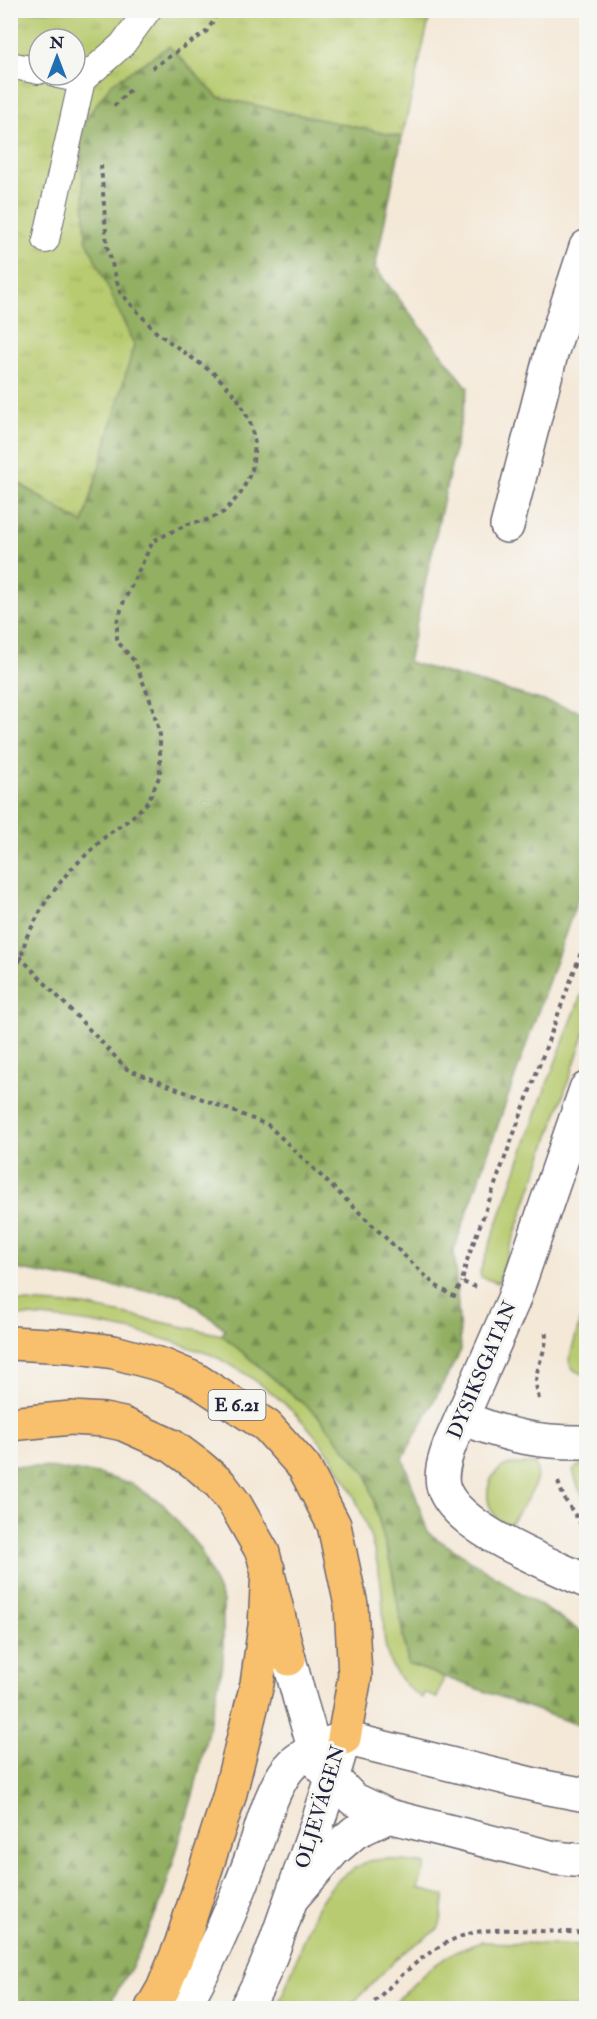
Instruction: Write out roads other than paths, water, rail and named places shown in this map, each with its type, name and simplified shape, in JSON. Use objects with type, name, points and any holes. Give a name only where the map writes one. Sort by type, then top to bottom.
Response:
[{"type":"highway","name":"E 6.21","points":[[10,1343],[69,1346],[114,1352],[162,1365],[195,1379],[267,1426],[304,1467],[334,1525],[351,1605],[355,1676],[329,1743]]},
{"type":"highway","points":[[10,1424],[71,1418],[123,1424],[172,1446],[220,1484],[235,1504],[263,1553],[290,1659]]},
{"type":"highway","points":[[152,2008],[163,1989],[181,1944],[229,1797],[257,1684],[265,1626],[268,1569]]},
{"type":"street","points":[[507,526],[551,354],[586,247]]},
{"type":"street","name":"DYSIKSGATAN","points":[[586,1089],[513,1301],[450,1444],[443,1467],[443,1487],[452,1504],[481,1528],[509,1545],[586,1581]]},
{"type":"street","points":[[463,1418],[516,1437],[548,1442],[586,1443]]},
{"type":"street","points":[[290,1659],[300,1701],[329,1743],[586,1795]]},
{"type":"street","name":"OLJEVÄGEN","points":[[183,2008],[197,1984],[233,1907],[272,1799],[289,1768],[329,1743],[333,1779],[263,1974],[246,2008]]},
{"type":"street","points":[[333,1779],[353,1799],[389,1816],[554,1858],[586,1861]]},
{"type":"street","points":[[291,1899],[333,1850],[355,1832],[389,1816]]},
{"type":"lane","points":[[87,70],[122,45],[147,10]]},
{"type":"lane","points":[[10,65],[27,69]]},
{"type":"lane","points":[[46,240],[69,87]]}]
